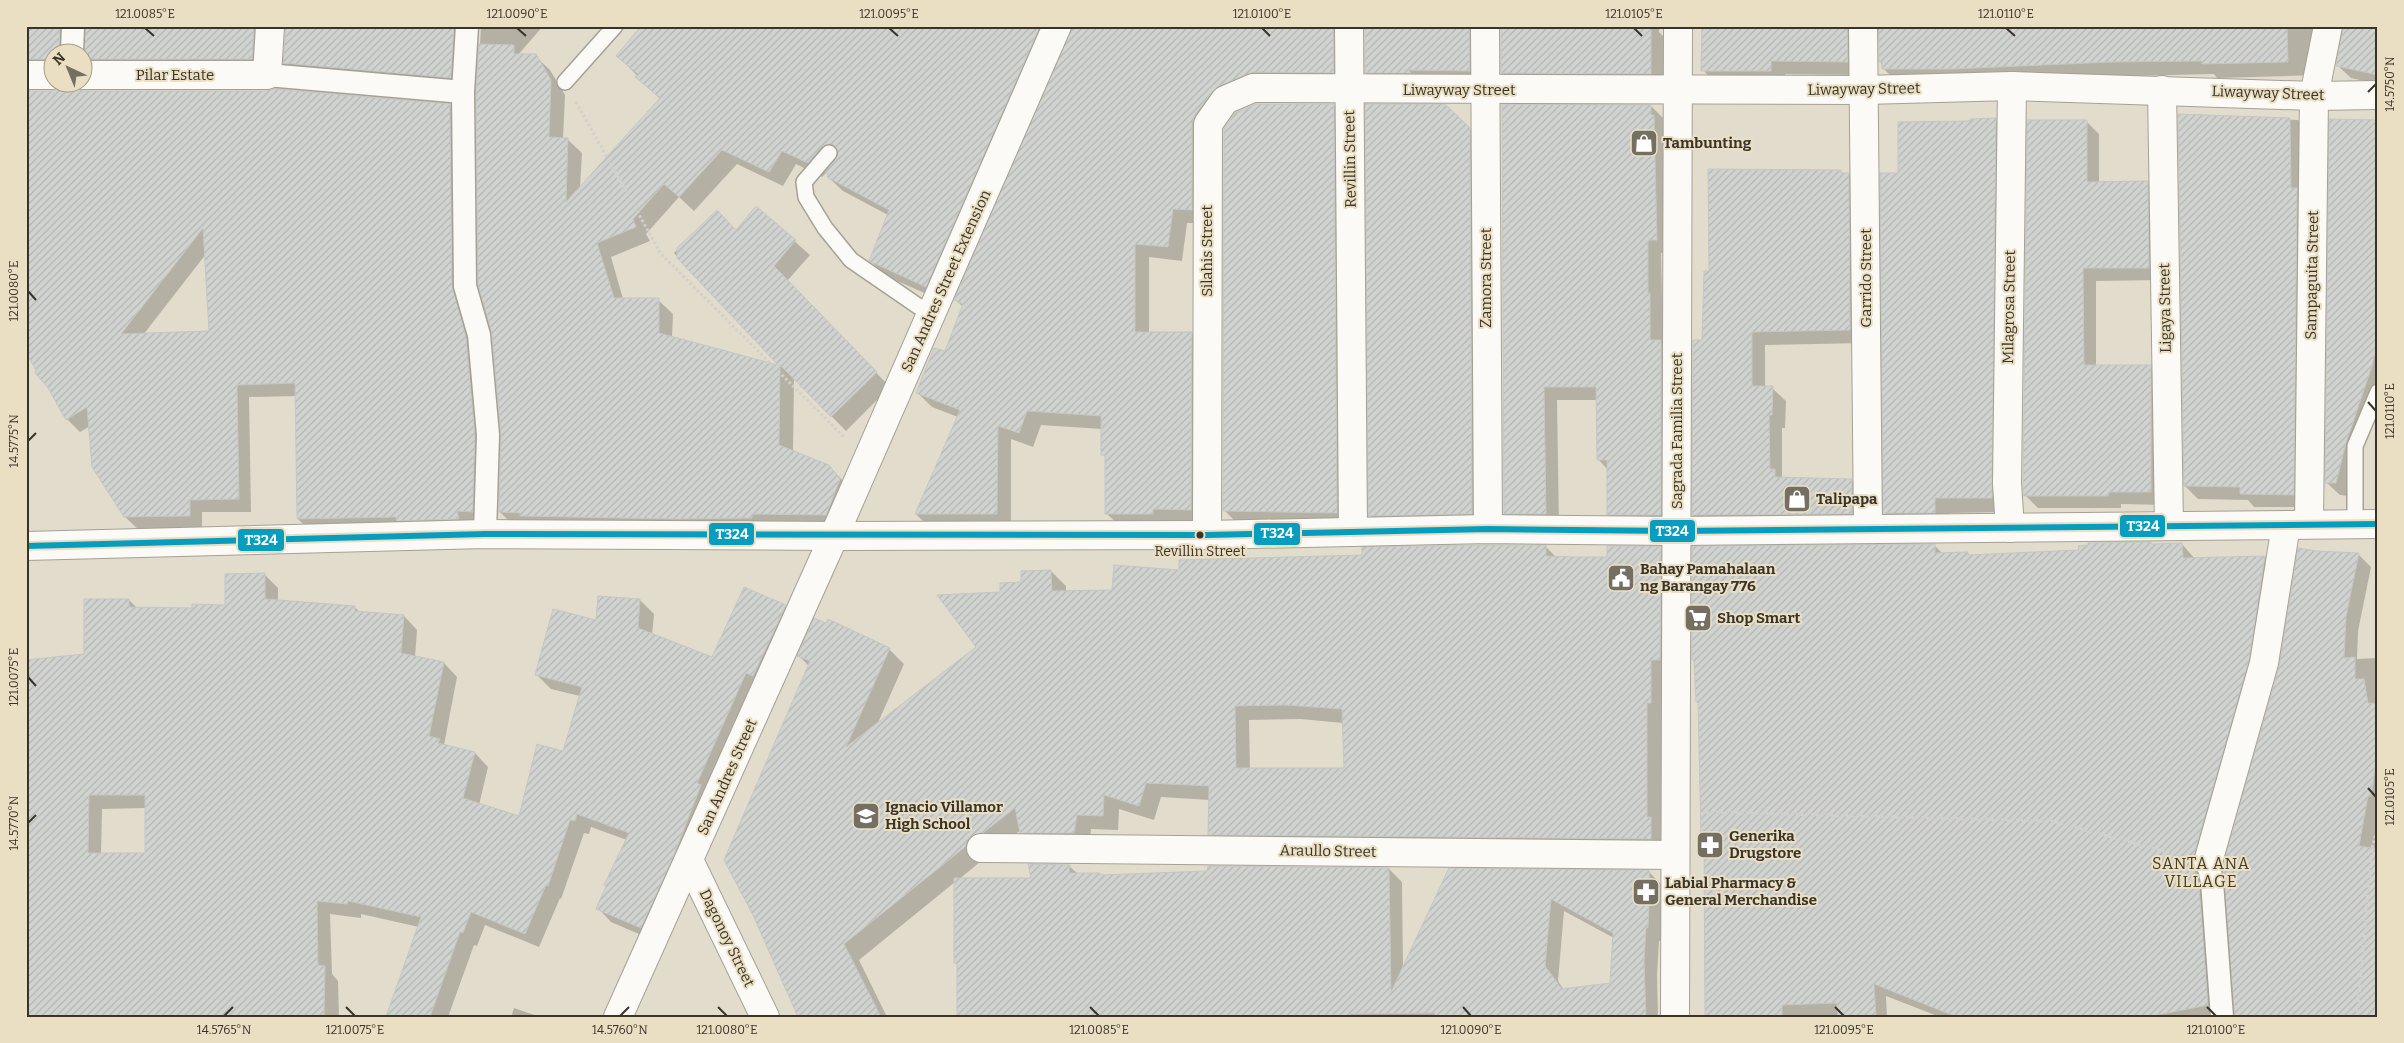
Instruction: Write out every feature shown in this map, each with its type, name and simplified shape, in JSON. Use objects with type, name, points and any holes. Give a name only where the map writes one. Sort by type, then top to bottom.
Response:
[{"type":"street","points":[[72,42],[73,26]]},
{"type":"street","points":[[270,26],[267,75],[464,92]]},
{"type":"street","points":[[467,26],[464,92],[465,286],[478,335],[488,435],[485,534]]},
{"type":"street","name":"San Andres Street Extension","points":[[834,536],[1057,26]]},
{"type":"street","name":"Revillin Street","points":[[1349,26],[1354,532]]},
{"type":"street","name":"Zamora Street","points":[[1485,26],[1488,529]]},
{"type":"street","name":"Sagrada Familia Street","points":[[1675,1017],[1678,26]]},
{"type":"street","name":"Garrido Street","points":[[1863,26],[1868,529]]},
{"type":"street","name":"Sampaguita Street","points":[[2208,862],[2264,664],[2298,525],[2314,96],[2328,26]]},
{"type":"street","points":[[26,75],[42,75]]},
{"type":"street","name":"Pilar Estate","points":[[92,76],[267,75]]},
{"type":"street","name":"Liwayway Street","points":[[1349,89],[1865,90],[2012,86],[2314,96],[2378,95]]},
{"type":"street","name":"Milagrosa Street","points":[[2010,528],[2007,484],[2012,86]]},
{"type":"street","name":"Silahis Street","points":[[1206,535],[1208,124],[1225,100],[1253,88],[1349,89]]},
{"type":"street","name":"Ligaya Street","points":[[2162,90],[2169,526]]},
{"type":"street","points":[[26,546],[485,534],[834,536],[1206,535],[1488,529],[1676,531],[2366,524]]},
{"type":"street","name":"San Andres Street","points":[[618,1017],[834,536]]},
{"type":"street","name":"Araullo Street","points":[[981,848],[1676,855]]},
{"type":"street","name":"Dagonoy Street","points":[[689,860],[765,1017]]},
{"type":"street","points":[[2208,862],[2212,882],[2222,1017]]},
{"type":"lane","points":[[565,82],[615,26]]},
{"type":"lane","points":[[829,153],[804,182],[806,197],[820,220],[851,260],[931,315]]},
{"type":"lane","points":[[2366,524],[2355,446],[2378,392]]},
{"type":"path","points":[[565,82],[661,254],[868,461]]},
{"type":"path","points":[[1676,812],[2052,821],[2208,862]]},
{"type":"path","points":[[2357,1017],[2372,848],[2378,827]]},
{"type":"building","points":[[26,26],[60,26],[59,42],[42,42],[42,59],[26,59]]},
{"type":"building","points":[[86,26],[254,26],[252,59],[92,59],[92,42],[85,42]]},
{"type":"building","points":[[286,26],[454,26],[451,78],[283,63]]},
{"type":"building","points":[[641,26],[1040,26],[926,287],[869,261],[889,210],[827,177],[828,174],[825,172],[838,154],[835,146],[830,144],[822,147],[808,163],[782,151],[769,172],[722,150],[679,197],[664,184],[633,219],[636,227],[597,243],[614,298],[659,298],[659,333],[778,365],[677,258],[677,248],[717,210],[736,230],[756,206],[796,240],[774,266],[877,372],[831,417],[780,365],[779,445],[829,465],[840,479],[826,515],[752,514],[752,518],[675,519],[520,516],[520,513],[499,512],[501,434],[492,334],[478,284],[476,92],[479,44],[514,45],[514,54],[536,54],[551,80],[549,137],[568,138],[566,202],[660,98],[635,77],[638,74],[616,56]]},
{"type":"building","points":[[1072,26],[1333,26],[1334,73],[1253,72],[1219,86],[1213,91],[1195,115],[1192,123],[1192,210],[1173,209],[1168,247],[1135,244],[1135,332],[1192,332],[1191,510],[1153,509],[1153,514],[1105,514],[1105,455],[1101,455],[1101,416],[1027,411],[1019,433],[998,426],[997,514],[915,514],[960,410],[916,393],[934,348],[945,351],[963,304],[954,300]]},
{"type":"building","points":[[1365,26],[1469,26],[1470,71],[1408,70],[1411,73],[1365,73]]},
{"type":"building","points":[[1501,26],[1651,26],[1651,74],[1501,73]]},
{"type":"building","points":[[1702,26],[1845,26],[1847,27],[1848,62],[1771,61],[1771,71],[1701,71]]},
{"type":"building","points":[[2287,26],[2288,62],[2202,64],[2202,61],[2112,62],[1952,69],[1882,69],[1882,62],[1879,62],[1879,27]]},
{"type":"building","points":[[2343,26],[2378,26],[2378,75],[2336,66]]},
{"type":"building","points":[[274,89],[450,104],[452,286],[466,337],[475,435],[473,512],[457,511],[459,519],[397,521],[396,517],[297,519],[295,383],[237,385],[239,499],[190,500],[190,516],[124,517],[92,467],[87,407],[66,420],[48,388],[35,373],[36,370],[26,353],[26,91],[267,91]],"holes":[[[203,228],[209,331],[121,334]]]},
{"type":"building","points":[[1256,104],[1334,104],[1337,513],[1223,511],[1224,129],[1235,113]]},
{"type":"building","points":[[1365,104],[1445,104],[1470,128],[1472,514],[1368,516]]},
{"type":"building","points":[[1502,104],[1651,105],[1651,115],[1654,115],[1657,240],[1648,240],[1648,293],[1650,293],[1650,340],[1661,340],[1661,515],[1607,515],[1607,460],[1597,460],[1596,387],[1544,387],[1546,514],[1504,514]]},
{"type":"building","points":[[2178,114],[2290,118],[2291,188],[2297,188],[2294,495],[2240,494],[2240,487],[2184,486]]},
{"type":"building","points":[[1996,118],[1992,498],[1935,498],[1935,513],[1883,513],[1880,173],[1898,173],[1898,122],[1970,121],[1970,119]]},
{"type":"building","points":[[2329,119],[2378,120],[2378,339],[2372,366],[2346,443],[2336,483],[2325,483]]},
{"type":"building","points":[[2027,120],[2087,120],[2087,182],[2148,181],[2149,268],[2083,268],[2084,365],[2151,365],[2151,492],[2109,492],[2108,496],[2023,496]]},
{"type":"building","points":[[1708,169],[1841,170],[1841,173],[1849,173],[1850,330],[1752,332],[1752,386],[1773,386],[1772,415],[1769,415],[1770,469],[1775,469],[1775,477],[1852,479],[1852,514],[1692,515],[1693,340],[1702,340],[1704,271],[1709,271]]},
{"type":"building","points":[[2151,542],[2151,544],[2182,543],[2183,558],[2265,556],[2249,660],[2193,858],[2193,865],[2199,884],[2208,1005],[2147,1017],[1957,1017],[1874,984],[1876,1017],[1838,1017],[1837,1003],[1782,1005],[1782,1017],[1705,1017],[1704,838],[1701,838],[1698,702],[1696,702],[1694,660],[1692,660],[1692,546],[1935,544],[1935,553],[1968,552],[1968,555],[2079,550],[2078,546],[2088,545],[2088,543]]},
{"type":"building","points":[[1546,545],[1546,556],[1607,557],[1607,546],[1661,546],[1660,660],[1651,660],[1651,703],[1647,703],[1647,817],[1651,817],[1651,839],[1208,835],[1209,786],[1146,783],[1139,806],[1104,795],[1103,816],[1077,815],[1074,833],[1020,833],[1015,808],[984,832],[973,835],[967,840],[965,847],[844,944],[881,1017],[798,1017],[752,913],[724,860],[810,661],[797,656],[814,618],[826,623],[828,619],[890,648],[846,747],[976,647],[937,595],[1000,592],[1000,583],[1021,582],[1021,571],[1051,570],[1052,591],[1112,590],[1114,565],[1179,570],[1179,560],[1362,555],[1362,547]],"holes":[[[1286,705],[1342,709],[1344,768],[1236,768],[1235,706]]]},
{"type":"building","points":[[2298,548],[2316,551],[2359,553],[2346,617],[2344,658],[2355,657],[2355,679],[2364,679],[2368,703],[2378,704],[2378,746],[2371,796],[2368,796],[2359,846],[2378,849],[2378,1017],[2235,1017],[2222,867],[2279,667]]},
{"type":"building","points":[[265,573],[265,599],[355,606],[355,611],[404,615],[401,653],[444,662],[429,736],[440,739],[438,743],[475,752],[463,798],[519,816],[537,744],[563,751],[582,687],[535,675],[553,609],[596,620],[598,596],[640,599],[638,628],[712,657],[744,587],[786,605],[753,676],[746,673],[697,783],[701,785],[674,855],[641,928],[596,909],[606,886],[604,885],[629,833],[577,814],[575,821],[570,820],[548,886],[546,885],[525,934],[471,912],[463,933],[460,932],[430,1017],[386,1017],[421,917],[348,901],[347,904],[317,901],[318,965],[325,966],[324,1017],[27,1017],[26,660],[84,654],[84,599],[129,599],[129,607],[192,608],[192,604],[225,605],[225,574]],"holes":[[[89,795],[145,795],[145,853],[88,853]]]},
{"type":"building","points":[[1028,864],[1070,865],[1069,873],[1100,873],[1100,875],[1207,871],[1208,866],[1389,868],[1391,992],[1449,868],[1649,870],[1651,905],[1649,905],[1648,928],[1646,928],[1644,961],[1646,1017],[1435,1017],[1435,1013],[1350,1014],[1350,1017],[957,1015],[957,963],[954,963],[954,878],[1031,878]],"holes":[[[1551,899],[1613,933],[1610,983],[1562,989],[1545,966]]]},
{"type":"transit line","name":"T324","points":[[26,546],[485,534],[1207,535],[1488,529],[1676,531],[2378,524]]},
{"type":"place","name":"Tambunting","points":[[1644,143]]},
{"type":"place","name":"Talipapa","points":[[1797,499]]},
{"type":"place","name":"Revillin Street","points":[[1200,535]]},
{"type":"place","name":"Bahay Pamahalaan ng Barangay 776","points":[[1621,578]]},
{"type":"place","name":"Shop Smart","points":[[1698,618]]},
{"type":"place","name":"Ignacio Villamor High School","points":[[866,816]]},
{"type":"place","name":"Generika Drugstore","points":[[1710,845]]},
{"type":"place","name":"Labial Pharmacy & General Merchandise","points":[[1646,892]]},
{"type":"district","name":"SANTA ANA VILLAGE","points":[[2201,872]]}]
